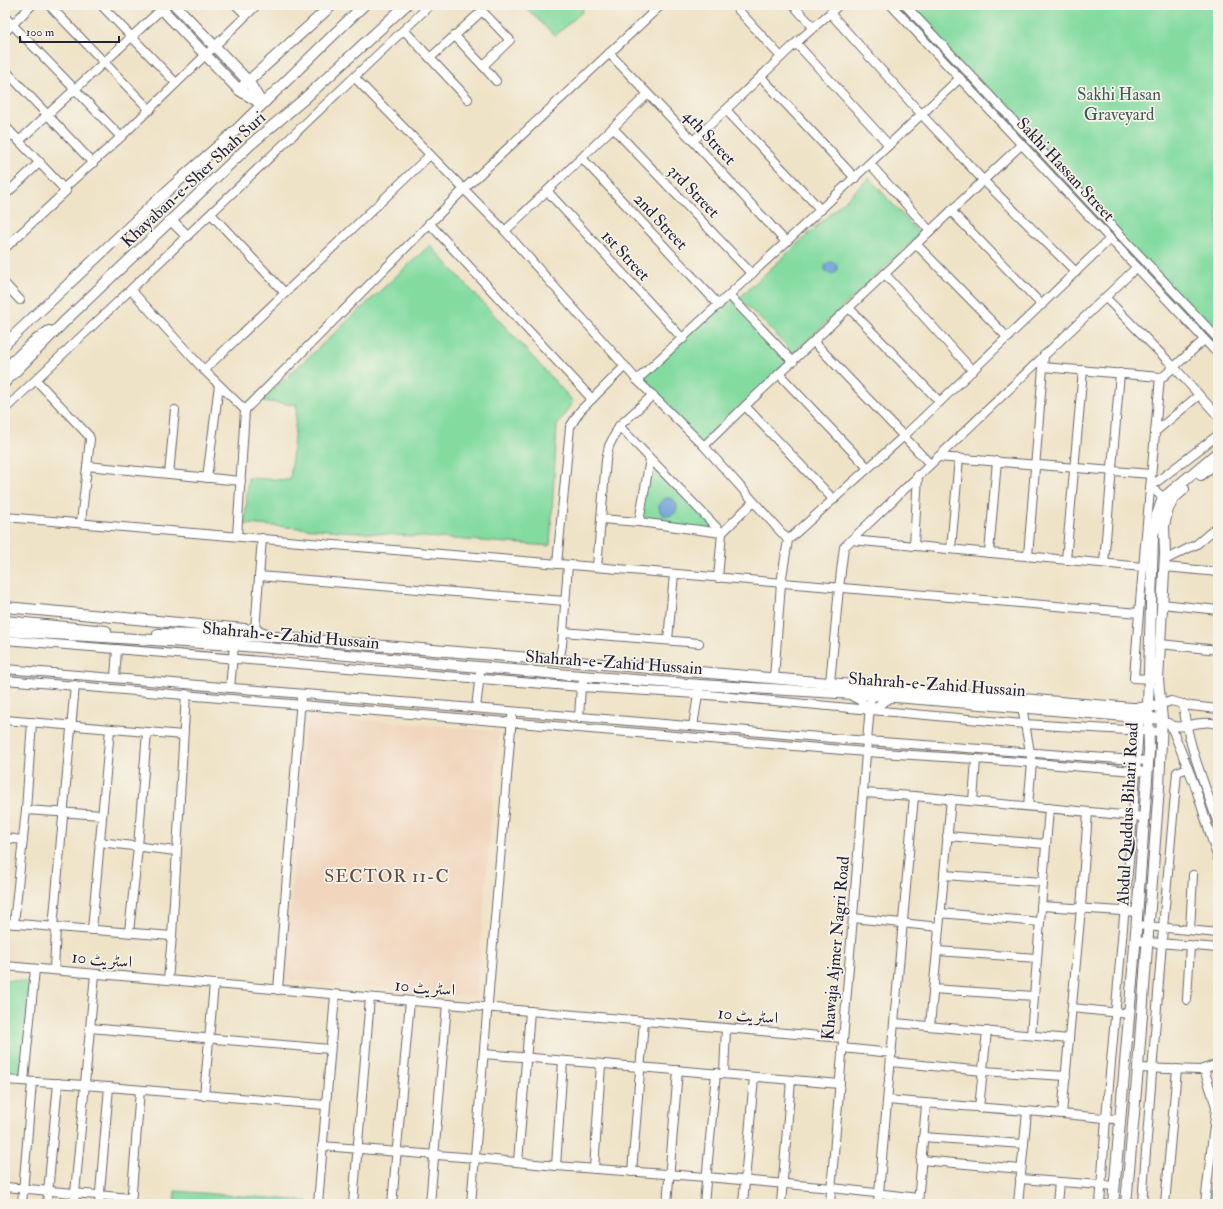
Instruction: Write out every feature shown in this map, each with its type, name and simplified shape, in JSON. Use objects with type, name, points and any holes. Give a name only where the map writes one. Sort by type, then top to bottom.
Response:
[{"type":"main road","points":[[175,5],[249,82],[262,104]]},
{"type":"main road","points":[[239,90],[332,5]]},
{"type":"main road","name":"Khayaban-e-Sher Shah Suri","points":[[5,344],[166,192],[234,132],[364,5]]},
{"type":"main road","name":"Khayaban-e-Sher Shah Suri","points":[[5,382],[66,320],[250,145],[303,100],[406,5]]},
{"type":"main road","points":[[162,6],[239,90],[262,104]]},
{"type":"main road","points":[[171,220],[187,236]]},
{"type":"main road","points":[[5,369],[32,343],[66,320]]},
{"type":"main road","points":[[1167,500],[1218,452]]},
{"type":"main road","name":"Abdul Quddus Bihari Road","points":[[1113,1204],[1136,941],[1148,761],[1144,731],[1144,712],[1150,679],[1153,536],[1157,515],[1167,500],[1174,498],[1218,461]]},
{"type":"main road","name":"Abdul Quddus Bihari Road","points":[[1126,1204],[1148,942],[1159,787],[1162,719],[1158,680],[1165,564],[1164,525],[1167,500]]},
{"type":"main road","points":[[5,607],[255,630],[276,637]]},
{"type":"main road","points":[[5,621],[117,632],[276,637]]},
{"type":"main road","name":"Shahrah-e-Zahid Hussain","points":[[5,631],[234,645],[585,676],[698,690],[847,693],[1022,707],[1144,712],[1160,705]]},
{"type":"main road","name":"Shahrah-e-Zahid Hussain","points":[[276,637],[908,690],[1144,712],[1162,719]]},
{"type":"main road","points":[[568,675],[571,661]]},
{"type":"street","points":[[5,32],[32,5]]},
{"type":"street","points":[[49,5],[150,110]]},
{"type":"street","points":[[101,5],[176,83]]},
{"type":"street","points":[[236,5],[246,16]]},
{"type":"street","points":[[63,189],[150,110],[205,54],[257,5]]},
{"type":"street","points":[[5,409],[355,78],[430,5]]},
{"type":"street","points":[[237,536],[245,410],[429,223],[661,5]]},
{"type":"street","points":[[734,5],[781,57]]},
{"type":"street","points":[[793,5],[814,28]]},
{"type":"street","points":[[693,141],[796,43],[839,5]]},
{"type":"street","name":"Sakhi Hassan Street","points":[[891,5],[1218,354]]},
{"type":"street","name":"Sakhi Hassan Street","points":[[905,5],[1218,339]]},
{"type":"street","points":[[19,141],[162,6]]},
{"type":"street","points":[[430,58],[482,11],[510,40],[483,66]]},
{"type":"street","points":[[830,13],[984,181],[1076,272]]},
{"type":"street","points":[[5,17],[121,137]]},
{"type":"street","points":[[404,30],[468,99]]},
{"type":"street","points":[[455,36],[496,81]]},
{"type":"street","points":[[796,43],[889,146]]},
{"type":"street","name":"4th Street","points":[[609,53],[786,242]]},
{"type":"street","points":[[5,70],[93,163]]},
{"type":"street","points":[[761,77],[854,178]]},
{"type":"street","points":[[355,78],[505,231],[637,380],[704,446],[788,540]]},
{"type":"street","points":[[637,380],[821,210],[960,78]]},
{"type":"street","points":[[505,231],[648,94]]},
{"type":"street","points":[[726,110],[821,210]]},
{"type":"street","points":[[5,126],[66,191],[5,248]]},
{"type":"street","name":"3rd Street","points":[[613,128],[752,274]]},
{"type":"street","points":[[5,140],[12,134]]},
{"type":"street","points":[[704,446],[1022,144]]},
{"type":"street","points":[[204,370],[430,156]]},
{"type":"street","name":"2nd Street","points":[[582,158],[719,305]]},
{"type":"street","points":[[5,195],[40,162]]},
{"type":"street","points":[[870,164],[930,231]]},
{"type":"street","name":"1st Street","points":[[546,191],[683,339]]},
{"type":"street","points":[[951,211],[1042,305]]},
{"type":"street","points":[[211,214],[285,292]]},
{"type":"street","points":[[429,223],[592,399]]},
{"type":"street","points":[[774,679],[781,583],[788,540],[904,436],[1110,239]]},
{"type":"street","points":[[916,244],[1008,338]]},
{"type":"street","points":[[830,684],[844,547],[1044,355],[1106,298],[1136,267]]},
{"type":"street","points":[[885,274],[973,371]]},
{"type":"street","points":[[5,284],[20,300]]},
{"type":"street","points":[[131,290],[204,370],[245,410]]},
{"type":"street","points":[[729,295],[793,362]]},
{"type":"street","points":[[1106,298],[1174,367],[1218,416]]},
{"type":"street","points":[[849,308],[940,402]]},
{"type":"street","points":[[1043,367],[1160,377],[1164,376],[1204,340]]},
{"type":"street","points":[[814,342],[930,464]]},
{"type":"street","points":[[1028,556],[1044,355]]},
{"type":"street","points":[[557,564],[570,426],[580,410],[625,366]]},
{"type":"street","points":[[1066,560],[1083,370]]},
{"type":"street","points":[[1104,563],[1120,373]]},
{"type":"street","points":[[779,374],[868,468]]},
{"type":"street","points":[[1150,679],[1134,678],[1138,613],[1160,377]]},
{"type":"street","points":[[36,380],[89,436],[90,439],[81,523]]},
{"type":"street","points":[[207,478],[219,385]]},
{"type":"street","points":[[597,567],[606,460],[609,446],[618,426],[653,395]]},
{"type":"street","points":[[1155,432],[1199,395]]},
{"type":"street","points":[[745,406],[833,499]]},
{"type":"street","points":[[169,474],[175,410]]},
{"type":"street","points":[[618,426],[722,533]]},
{"type":"street","points":[[1150,487],[1218,435]]},
{"type":"street","points":[[938,456],[1151,474]]},
{"type":"street","points":[[951,549],[959,458]]},
{"type":"street","points":[[639,522],[650,459]]},
{"type":"street","points":[[989,553],[997,461]]},
{"type":"street","points":[[87,466],[241,482]]},
{"type":"street","points":[[914,546],[918,475]]},
{"type":"street","points":[[1150,487],[1167,500]]},
{"type":"street","points":[[718,578],[722,533],[753,502]]},
{"type":"street","points":[[5,517],[1138,613]]},
{"type":"street","points":[[601,519],[639,522],[722,533]]},
{"type":"street","points":[[1165,564],[1196,544],[1218,526]]},
{"type":"street","points":[[255,630],[262,538]]},
{"type":"street","points":[[851,540],[1143,567]]},
{"type":"street","points":[[1165,564],[1218,572]]},
{"type":"street","points":[[559,660],[563,632],[568,565]]},
{"type":"street","points":[[668,640],[674,574]]},
{"type":"street","points":[[259,576],[565,602]]},
{"type":"street","points":[[1162,604],[1218,610]]},
{"type":"street","points":[[563,632],[699,643]]},
{"type":"street","points":[[5,640],[581,687],[698,690],[870,710],[1024,724],[1161,732]]},
{"type":"street","points":[[1160,644],[1218,650]]},
{"type":"street","points":[[230,688],[234,645]]},
{"type":"street","points":[[115,678],[118,649]]},
{"type":"street","points":[[476,708],[480,667]]},
{"type":"street","points":[[5,669],[866,741],[1148,761]]},
{"type":"street","points":[[579,717],[581,687],[585,676]]},
{"type":"street","points":[[5,680],[866,752],[1147,772]]},
{"type":"street","points":[[817,683],[847,693],[861,701],[870,710]]},
{"type":"street","points":[[54,970],[55,927],[63,812],[75,685]]},
{"type":"street","points":[[694,726],[698,690]]},
{"type":"street","points":[[870,710],[893,696],[908,690]]},
{"type":"street","points":[[168,980],[172,936],[186,694]]},
{"type":"street","points":[[278,990],[301,694]]},
{"type":"street","name":"Khawaja Ajmer Nagri Road","points":[[830,1204],[866,741],[871,695]]},
{"type":"street","name":"Shahrah-e-Zahid Hussain","points":[[1160,705],[1171,701],[1191,706],[1218,709]]},
{"type":"street","points":[[1183,704],[1186,726],[1195,762],[1218,824]]},
{"type":"street","points":[[1022,707],[1032,763],[1028,806]]},
{"type":"street","points":[[471,1204],[513,711]]},
{"type":"street","points":[[1162,719],[1171,726],[1188,768],[1218,859]]},
{"type":"street","points":[[5,720],[183,735]]},
{"type":"street","points":[[14,924],[26,810],[32,722]]},
{"type":"street","points":[[1171,726],[1180,727],[1202,722],[1218,724]]},
{"type":"street","points":[[92,930],[110,729]]},
{"type":"street","points":[[1100,1204],[1106,1118],[1133,816],[1136,760],[1144,731]]},
{"type":"street","points":[[129,932],[138,847],[147,732]]},
{"type":"street","points":[[973,801],[976,759]]},
{"type":"street","points":[[1142,1204],[1163,928],[1177,772],[1188,768]]},
{"type":"street","points":[[863,793],[951,799],[1144,817]]},
{"type":"street","points":[[878,1204],[914,796]]},
{"type":"street","points":[[930,1026],[951,799]]},
{"type":"street","points":[[1031,1035],[1049,808]]},
{"type":"street","points":[[26,810],[102,815]]},
{"type":"street","points":[[1062,1114],[1070,1039],[1088,812]]},
{"type":"street","points":[[947,836],[1046,844]]},
{"type":"street","points":[[5,838],[23,840]]},
{"type":"street","points":[[99,842],[176,851]]},
{"type":"street","points":[[944,875],[1043,882]]},
{"type":"street","points":[[1190,930],[1194,875]]},
{"type":"street","points":[[1041,906],[1138,912]]},
{"type":"street","points":[[940,913],[1040,922]]},
{"type":"street","points":[[853,918],[939,927]]},
{"type":"street","points":[[5,923],[172,936]]},
{"type":"street","points":[[1137,926],[1218,933]]},
{"type":"street","points":[[1136,941],[1218,948]]},
{"type":"street","points":[[1187,1000],[1190,945]]},
{"type":"street","points":[[937,951],[1037,958]]},
{"type":"street","name":"اسٹریٹ 10","points":[[5,966],[843,1038]]},
{"type":"street","points":[[22,1204],[35,969]]},
{"type":"street","points":[[74,1204],[95,974]]},
{"type":"street","points":[[204,1096],[214,984]]},
{"type":"street","points":[[933,989],[1034,996]]},
{"type":"street","points":[[318,1204],[335,995]]},
{"type":"street","points":[[353,1204],[370,998]]},
{"type":"street","points":[[392,1204],[410,1001]]},
{"type":"street","points":[[430,1204],[447,1004]]},
{"type":"street","points":[[1072,1008],[1130,1014]]},
{"type":"street","points":[[518,1162],[530,1012]]},
{"type":"street","points":[[632,1172],[644,1021]]},
{"type":"street","points":[[895,1023],[1070,1039]]},
{"type":"street","points":[[90,1028],[330,1048]]},
{"type":"street","points":[[704,1204],[706,1177],[726,1028]]},
{"type":"street","points":[[979,1108],[987,1031]]},
{"type":"street","points":[[842,1048],[892,1052]]},
{"type":"street","points":[[484,1054],[840,1084]]},
{"type":"street","points":[[556,1166],[563,1061]]},
{"type":"street","points":[[891,1062],[983,1071],[1066,1076]]},
{"type":"street","points":[[594,1168],[601,1064]]},
{"type":"street","points":[[1138,1068],[1177,1070],[1204,1069],[1218,1064]]},
{"type":"street","points":[[1204,1069],[1217,1111],[1206,1204]]},
{"type":"street","points":[[667,1204],[678,1070]]},
{"type":"street","points":[[1165,1204],[1177,1070]]},
{"type":"street","points":[[743,1204],[754,1077]]},
{"type":"street","points":[[5,1080],[325,1105]]},
{"type":"street","points":[[781,1204],[791,1080]]},
{"type":"street","points":[[47,1204],[58,1083]]},
{"type":"street","points":[[99,1204],[109,1087]]},
{"type":"street","points":[[5,1187],[100,1195],[131,1201],[140,1090]]},
{"type":"street","points":[[888,1100],[1120,1120]]},
{"type":"street","points":[[322,1146],[832,1188],[918,1201],[926,1104]]},
{"type":"street","points":[[1018,1204],[1027,1112]]},
{"type":"street","points":[[923,1137],[1024,1144]]},
{"type":"street","points":[[921,1160],[1021,1169]]},
{"type":"street","points":[[1020,1179],[1114,1186]]},
{"type":"street","points":[[1057,1204],[1059,1182]]},
{"type":"shaded area","points":[[305,715],[499,731],[476,997],[285,979]]},
{"type":"green space","points":[[523,5],[584,5],[582,12],[555,36]]},
{"type":"green space","name":"Sakhi Hasan Graveyard","points":[[891,5],[1218,5],[1218,354]]},
{"type":"green space","points":[[869,178],[920,234],[794,353],[739,298]]},
{"type":"green space","points":[[430,245],[573,401],[557,426],[550,546],[245,524],[248,478],[290,480],[297,405],[261,401]]},
{"type":"green space","points":[[729,295],[793,362],[704,446],[637,380]]},
{"type":"green space","points":[[650,459],[722,533],[639,522]]},
{"type":"green space","points":[[5,980],[32,982],[20,1073],[5,1072]]},
{"type":"green space","points":[[1218,1124],[1218,1204],[1209,1204]]},
{"type":"green space","points":[[175,1191],[308,1201],[308,1204],[174,1204]]},
{"type":"water","points":[[829,262],[833,262],[837,268],[833,274],[829,274],[825,270],[825,266]]},
{"type":"water","points":[[668,498],[672,499],[676,503],[676,511],[672,515],[668,516],[664,515],[660,511],[659,507],[660,503],[664,499]]},
{"type":"district","name":"SECTOR 11-C","points":[[387,876]]}]
